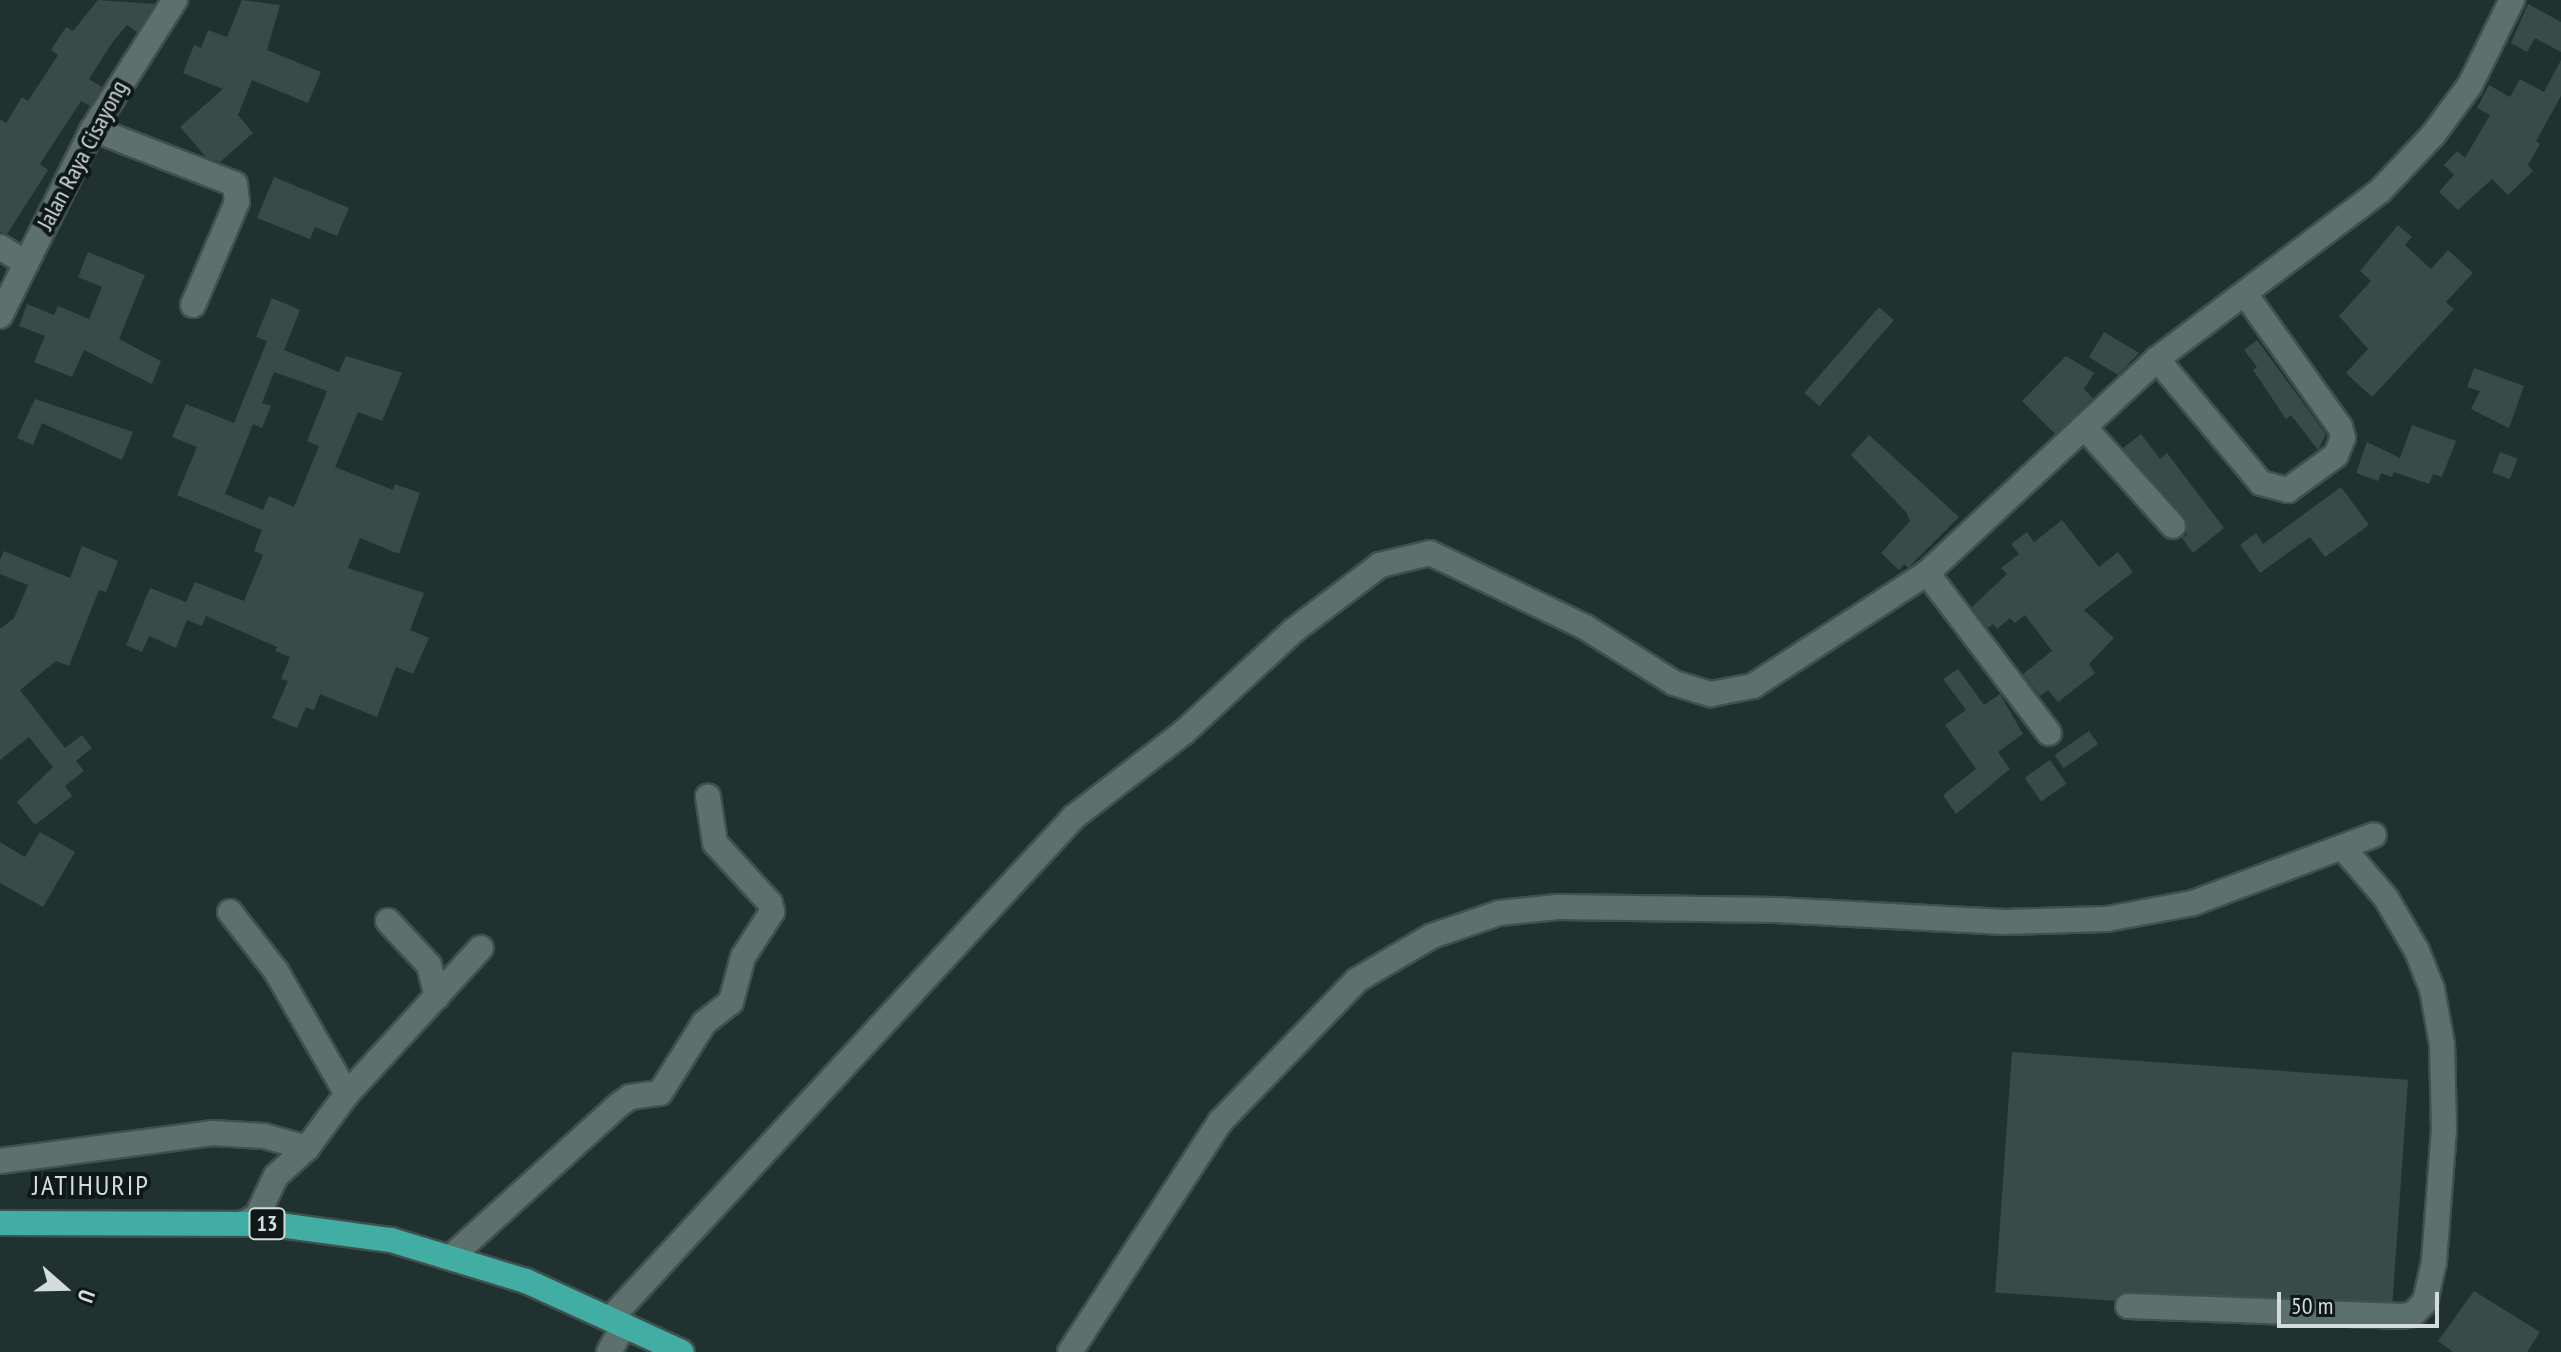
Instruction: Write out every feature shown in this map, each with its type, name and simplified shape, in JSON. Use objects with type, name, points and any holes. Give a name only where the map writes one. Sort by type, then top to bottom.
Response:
[{"type":"highway","name":"13","points":[[0,1223],[242,1224],[391,1240],[526,1281],[682,1352]]},
{"type":"street","name":"Jalan Raya Cisayong","points":[[0,316],[93,129],[175,0]]},
{"type":"street","points":[[609,1352],[617,1322],[1074,817],[1184,732],[1293,631],[1380,565],[1430,553],[1585,627],[1674,683],[1711,694],[1753,686],[1927,573],[2157,359],[2380,191],[2433,135],[2470,85],[2512,0]]},
{"type":"street","points":[[93,129],[235,184],[237,202],[193,305]]},
{"type":"street","points":[[0,247],[26,263]]},
{"type":"street","points":[[2157,359],[2228,447],[2275,490],[2288,490],[2336,455],[2343,438],[2340,427],[2245,294]]},
{"type":"street","points":[[2084,427],[2173,526]]},
{"type":"street","points":[[1927,573],[2049,733]]},
{"type":"street","points":[[451,1257],[620,1104],[630,1097],[660,1093],[704,1023],[731,1002],[743,957],[772,912],[770,903],[715,843],[708,797]]},
{"type":"street","points":[[1070,1352],[1220,1122],[1357,980],[1432,936],[1499,913],[1558,907],[1776,910],[2005,922],[2107,919],[2193,903],[2344,849],[2374,835]]},
{"type":"street","points":[[2128,1306],[2402,1316],[2413,1314],[2425,1302],[2434,1262],[2444,1130],[2442,1044],[2432,989],[2417,951],[2386,898],[2344,849]]},
{"type":"street","points":[[230,912],[276,971],[347,1094]]},
{"type":"street","points":[[388,921],[429,965],[437,997]]},
{"type":"street","points":[[242,1224],[257,1216],[276,1176],[307,1148],[347,1094],[481,948]]},
{"type":"street","points":[[0,1161],[212,1133],[264,1136],[307,1148]]},
{"type":"building","points":[[98,0],[155,4],[137,32],[127,25],[112,43],[89,79],[102,87],[90,106],[81,101],[40,164],[48,170],[7,234],[0,232],[0,119],[6,123],[22,97],[28,101],[58,55],[51,50],[66,27],[73,31]]},
{"type":"building","points":[[242,0],[280,5],[267,50],[321,72],[308,103],[252,80],[238,115],[253,133],[220,162],[206,157],[180,127],[223,89],[183,73],[194,45],[201,48],[208,30],[227,37]]},
{"type":"building","points":[[2528,4],[2561,22],[2561,52],[2535,38],[2527,52],[2511,43]]},
{"type":"building","points":[[2561,60],[2561,96],[2536,141],[2540,144],[2528,165],[2533,171],[2508,195],[2492,179],[2458,210],[2439,192],[2454,175],[2444,165],[2457,151],[2465,158],[2490,115],[2477,108],[2489,85],[2510,97],[2520,79],[2544,92]]},
{"type":"building","points":[[274,177],[349,208],[337,236],[315,227],[310,239],[257,218]]},
{"type":"building","points":[[2398,225],[2412,237],[2405,245],[2431,269],[2448,250],[2473,273],[2446,302],[2454,309],[2372,397],[2346,373],[2368,349],[2339,316],[2371,281],[2360,271]]},
{"type":"building","points":[[88,252],[145,275],[119,339],[161,361],[152,384],[84,350],[72,377],[34,362],[45,336],[19,326],[27,304],[54,315],[58,306],[89,319],[102,287],[78,277]]},
{"type":"building","points":[[272,298],[300,310],[284,350],[339,372],[346,356],[402,373],[382,421],[358,412],[335,467],[393,490],[395,484],[420,493],[399,554],[360,538],[348,568],[424,593],[410,630],[429,638],[413,674],[396,667],[377,717],[320,694],[314,710],[306,707],[297,728],[272,718],[288,681],[281,679],[290,657],[275,651],[277,647],[206,616],[202,626],[187,620],[176,648],[149,636],[142,652],[126,645],[150,588],[186,602],[195,582],[244,601],[263,555],[254,551],[262,530],[177,495],[197,447],[172,437],[186,404],[234,423],[267,341],[256,337]],"holes":[[[274,372],[327,391],[307,441],[319,446],[294,507],[269,496],[263,510],[225,494],[253,424],[262,428],[271,406],[262,403]]]},
{"type":"building","points":[[1879,307],[1894,320],[1819,406],[1804,393]]},
{"type":"building","points":[[2104,332],[2139,353],[2118,375],[2089,357]]},
{"type":"building","points":[[2257,340],[2326,434],[2318,450],[2291,415],[2286,419],[2253,370],[2257,367],[2244,350]]},
{"type":"building","points":[[2066,356],[2094,373],[2084,389],[2093,398],[2055,434],[2022,401]]},
{"type":"building","points":[[2474,368],[2524,386],[2509,428],[2471,409],[2480,391],[2467,387]]},
{"type":"building","points":[[35,399],[133,432],[122,460],[42,423],[33,445],[17,438]]},
{"type":"building","points":[[2412,425],[2456,441],[2442,477],[2433,474],[2429,484],[2394,472],[2392,477],[2381,473],[2378,481],[2356,473],[2367,442],[2400,458]]},
{"type":"building","points":[[2141,434],[2160,459],[2167,453],[2224,528],[2193,553],[2182,538],[2187,535],[2185,517],[2123,448]]},
{"type":"building","points":[[1869,435],[1959,517],[1908,568],[1904,564],[1899,570],[1881,553],[1910,521],[1906,512],[1851,455]]},
{"type":"building","points":[[2500,452],[2518,459],[2510,479],[2492,473]]},
{"type":"building","points":[[2341,487],[2369,525],[2325,557],[2310,537],[2260,573],[2240,545],[2256,533],[2263,544]]},
{"type":"building","points":[[2062,520],[2099,567],[2118,552],[2133,572],[2084,610],[2114,638],[2089,664],[2095,673],[2058,702],[2048,690],[2040,696],[2023,674],[2052,651],[2025,615],[2015,623],[2010,618],[1997,629],[1993,624],[1988,628],[1972,607],[2007,574],[2001,568],[2019,554],[2011,544],[2027,532],[2034,542]]},
{"type":"building","points":[[82,546],[118,561],[106,592],[99,590],[69,666],[56,661],[20,690],[65,748],[82,735],[92,748],[76,761],[84,771],[65,786],[72,796],[35,825],[17,802],[53,767],[29,737],[0,760],[0,629],[14,618],[28,585],[0,574],[0,560],[4,551],[70,578]]},
{"type":"building","points":[[1958,669],[1984,705],[2000,694],[2023,734],[1998,752],[2010,769],[1956,814],[1943,795],[1976,769],[1945,725],[1966,710],[1943,679]]},
{"type":"building","points":[[2089,731],[2098,744],[2064,768],[2055,755]]},
{"type":"building","points":[[2050,760],[2067,784],[2041,802],[2025,778]]},
{"type":"building","points":[[40,832],[75,852],[43,907],[0,883],[0,842],[25,857]]},
{"type":"building","points":[[2012,1052],[2408,1080],[2391,1320],[1995,1292]]},
{"type":"building","points":[[2474,1291],[2540,1332],[2527,1352],[2453,1352],[2438,1341]]},
{"type":"district","name":"JATIHURIP","points":[[91,1185]]}]
